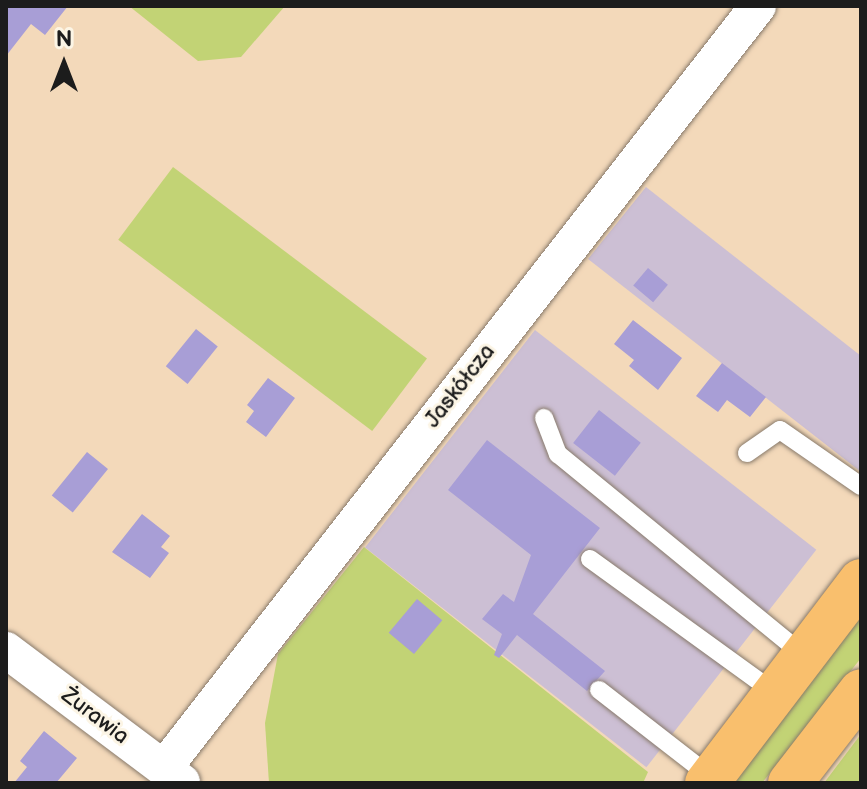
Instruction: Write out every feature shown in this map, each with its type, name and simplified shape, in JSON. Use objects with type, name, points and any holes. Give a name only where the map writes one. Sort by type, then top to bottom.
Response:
[{"type":"main road","points":[[709,780],[861,582]]},
{"type":"main road","points":[[790,783],[861,691]]},
{"type":"street","name":"Jaskółcza","points":[[174,775],[758,6]]},
{"type":"street","name":"Żurawia","points":[[8,656],[174,775]]},
{"type":"lane","points":[[544,418],[558,454],[804,655]]},
{"type":"lane","points":[[747,453],[780,430],[861,486]]},
{"type":"lane","points":[[590,559],[774,692]]},
{"type":"lane","points":[[599,690],[709,780]]},
{"type":"shaded area","points":[[646,187],[861,356],[861,472],[588,259]]},
{"type":"shaded area","points":[[535,330],[816,550],[646,767],[365,547]]},
{"type":"green space","points":[[129,6],[285,6],[241,57],[198,61]]},
{"type":"green space","points":[[173,167],[427,358],[372,431],[118,240]]},
{"type":"green space","points":[[364,547],[648,772],[643,783],[269,783],[265,723],[278,654]]},
{"type":"green space","points":[[861,613],[861,658],[762,783],[730,783]]},
{"type":"green space","points":[[861,734],[861,783],[824,783]]},
{"type":"building","points":[[6,6],[68,6],[45,35],[31,24],[6,56]]},
{"type":"building","points":[[648,268],[668,285],[653,302],[633,286]]},
{"type":"building","points":[[633,320],[682,358],[658,390],[629,366],[634,360],[614,344]]},
{"type":"building","points":[[196,329],[218,347],[188,384],[166,366]]},
{"type":"building","points":[[722,363],[766,397],[750,417],[727,400],[718,412],[696,396]]},
{"type":"building","points":[[268,378],[295,398],[266,437],[246,422],[254,411],[247,405]]},
{"type":"building","points":[[599,410],[641,443],[615,476],[573,443]]},
{"type":"building","points":[[487,440],[600,528],[533,614],[605,671],[587,691],[517,635],[499,658],[494,655],[502,634],[482,619],[503,594],[514,602],[531,555],[448,490]]},
{"type":"building","points":[[87,452],[108,469],[73,513],[52,496]]},
{"type":"building","points":[[142,514],[170,536],[161,547],[169,553],[150,578],[112,552]]},
{"type":"building","points":[[417,599],[442,620],[414,654],[389,633]]},
{"type":"building","points":[[44,731],[77,758],[56,783],[14,783],[27,767],[20,761]]}]
